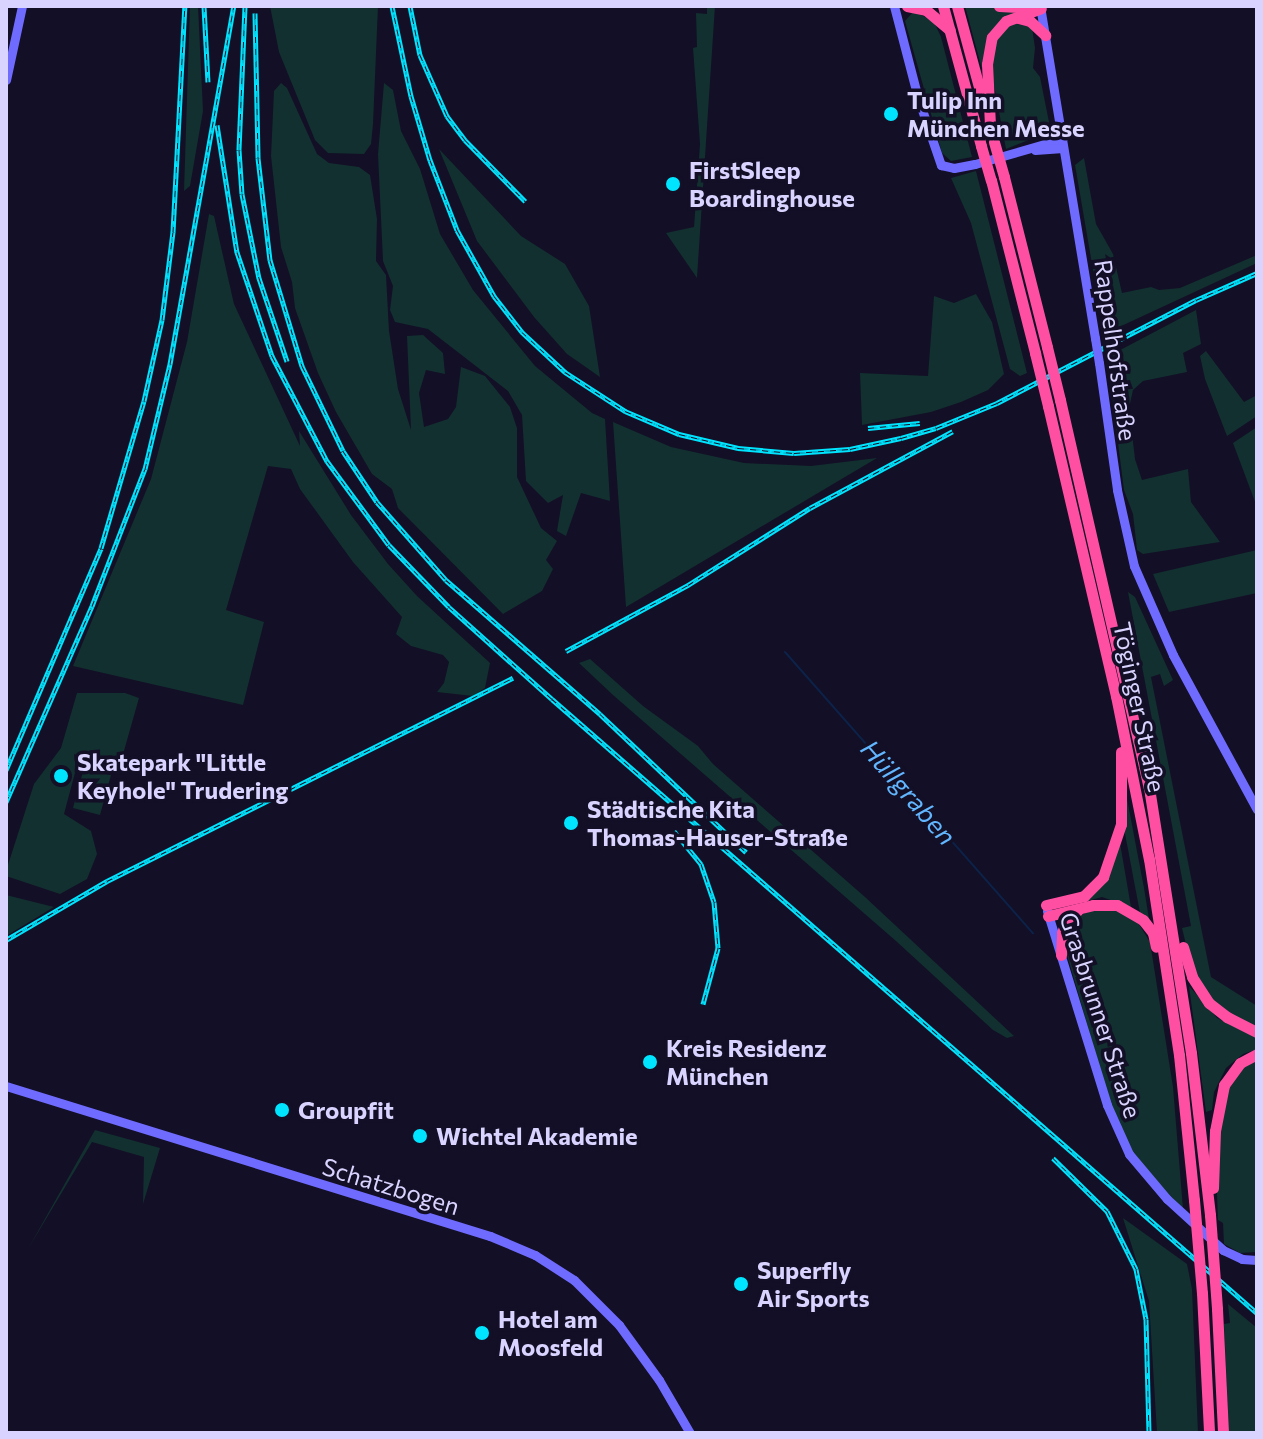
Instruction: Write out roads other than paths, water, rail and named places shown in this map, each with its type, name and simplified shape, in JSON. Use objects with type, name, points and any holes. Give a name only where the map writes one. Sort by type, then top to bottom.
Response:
[{"type":"highway","points":[[907,6],[926,10],[950,30]]},
{"type":"highway","name":"Töginger Straße","points":[[943,6],[1048,406],[1116,696],[1149,859],[1169,988],[1194,1200],[1209,1433]]},
{"type":"highway","name":"Töginger Straße","points":[[957,6],[1047,347],[1131,697],[1173,925],[1210,1215],[1223,1433]]},
{"type":"highway","points":[[999,6],[1016,10],[1041,7]]},
{"type":"highway","points":[[990,125],[988,53],[998,28],[1016,10]]},
{"type":"highway","points":[[1016,10],[1045,35]]},
{"type":"highway","points":[[1047,911],[1093,890],[1113,856],[1123,803],[1122,763],[1114,715],[1116,696]]},
{"type":"highway","points":[[1047,911],[1117,905],[1143,920],[1153,933],[1160,967],[1169,988]]},
{"type":"highway","points":[[1061,955],[1064,925],[1081,908]]},
{"type":"highway","points":[[1173,925],[1201,993],[1217,1011],[1257,1032]]},
{"type":"highway","points":[[1210,1215],[1214,1207],[1213,1161],[1221,1094],[1234,1068],[1257,1054]]},
{"type":"street","points":[[6,80],[22,6]]},
{"type":"street","points":[[894,6],[918,98],[941,165],[954,168],[1062,144]]},
{"type":"street","name":"Rappelhofstraße","points":[[1041,7],[1115,478],[1134,566],[1173,655],[1257,810]]},
{"type":"street","name":"Grasbrunner Straße","points":[[1047,911],[1107,1105],[1129,1154],[1185,1217],[1223,1250],[1242,1259],[1257,1260]]},
{"type":"street","name":"Schatzbogen","points":[[6,1086],[490,1236],[532,1253],[567,1274],[619,1325],[659,1380],[690,1433]]},
{"type":"waterway","name":"Hüllgraben","points":[[785,652],[1033,933]]},
{"type":"railway","points":[[6,770],[101,548],[144,401],[162,320],[173,232],[185,6]]},
{"type":"railway","points":[[204,6],[208,82]]},
{"type":"railway","points":[[6,802],[92,606],[145,469],[170,364],[234,6]]},
{"type":"railway","points":[[245,6],[239,150],[242,194],[259,278],[287,361]]},
{"type":"railway","points":[[392,6],[411,96],[430,160],[457,230],[494,296],[522,332],[565,372],[625,411],[679,434],[738,448],[794,453],[850,449],[901,438],[936,428],[997,403],[1196,300],[1257,273]]},
{"type":"railway","points":[[410,6],[420,55],[447,116],[465,140],[525,201]]},
{"type":"railway","points":[[255,13],[258,158],[270,260],[302,366],[343,451],[377,502],[446,580],[600,714],[746,852]]},
{"type":"railway","points":[[217,125],[237,252],[272,356],[327,461],[389,545],[449,607],[552,699],[1257,1313]]},
{"type":"railway","points":[[868,428],[920,423]]},
{"type":"railway","points":[[566,651],[688,585],[810,508],[953,431]]},
{"type":"railway","points":[[6,940],[107,881],[513,678]]},
{"type":"railway","points":[[674,831],[701,864],[714,902],[718,948],[703,1004]]},
{"type":"railway","points":[[1053,1158],[1107,1211],[1136,1269],[1146,1319],[1149,1433]]},
{"type":"place","name":"Tulip Inn München Messe","points":[[891,114]]},
{"type":"place","name":"FirstSleep Boardinghouse","points":[[673,184]]},
{"type":"place","name":"Skatepark \"Little Keyhole\" Trudering","points":[[61,776]]},
{"type":"place","name":"Städtische Kita Thomas-Hauser-Straße","points":[[571,823]]},
{"type":"place","name":"Kreis Residenz München","points":[[650,1062]]},
{"type":"place","name":"Groupfit","points":[[282,1110]]},
{"type":"place","name":"Wichtel Akademie","points":[[420,1136]]},
{"type":"place","name":"Superfly Air Sports","points":[[741,1284]]},
{"type":"place","name":"Hotel am Moosfeld","points":[[482,1333]]}]
